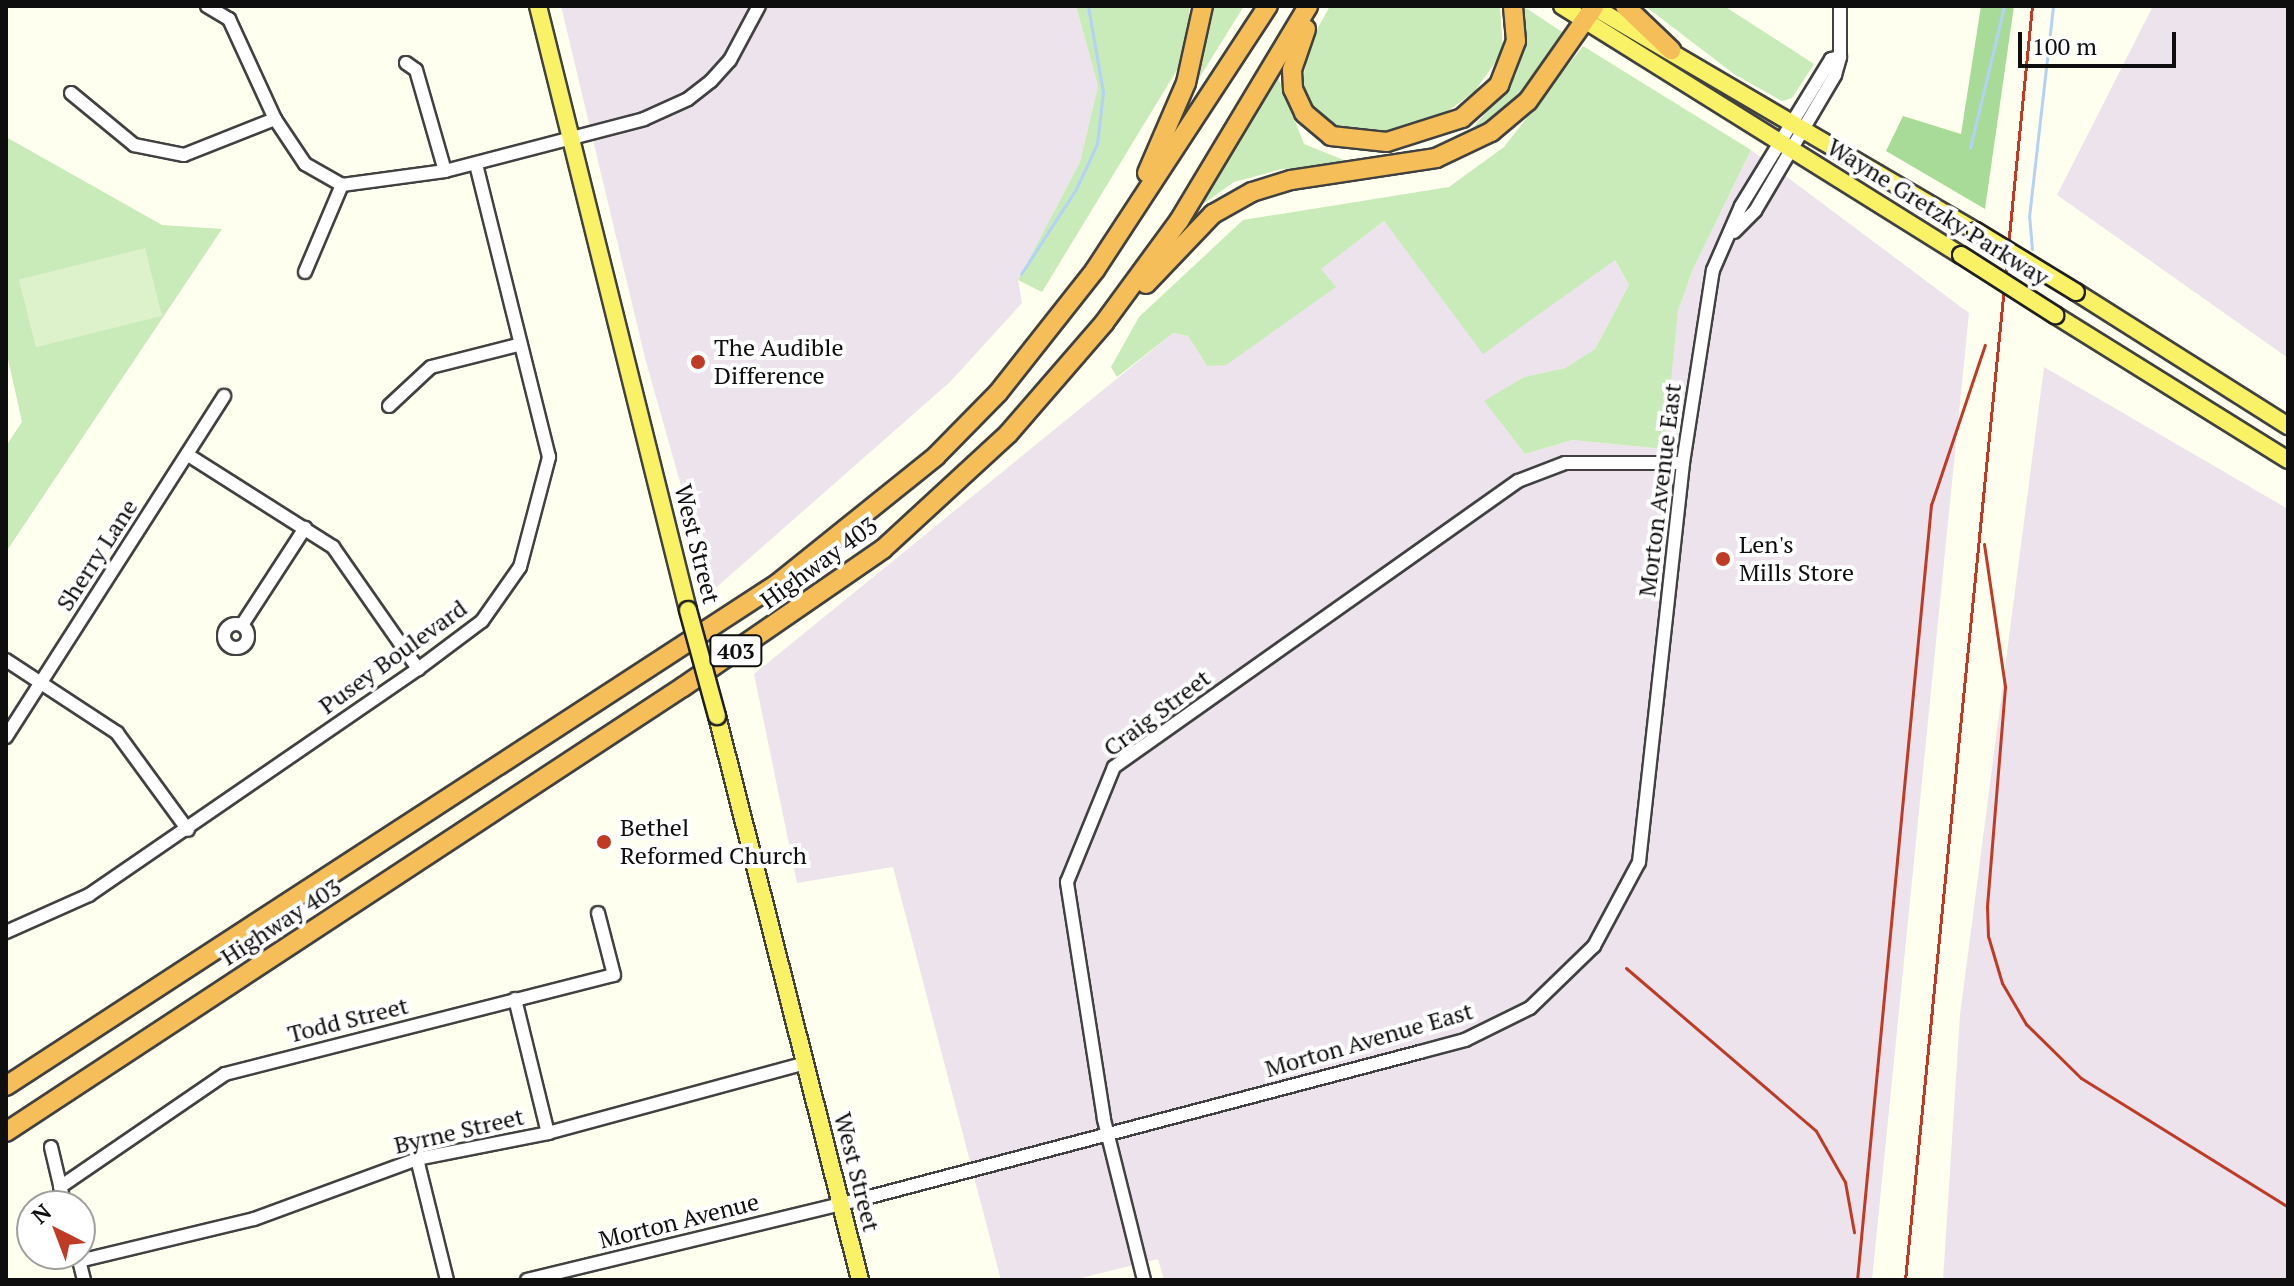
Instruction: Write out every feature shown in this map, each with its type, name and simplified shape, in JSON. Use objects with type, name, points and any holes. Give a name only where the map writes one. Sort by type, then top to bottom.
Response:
[{"type":"highway","points":[[1095,270],[1172,120],[1193,59],[1203,6]]},
{"type":"highway","name":"Highway 403","points":[[6,1086],[777,584],[936,456],[998,393],[1095,270],[1268,6]]},
{"type":"highway","name":"Highway 403","points":[[6,1132],[683,687],[883,549],[987,456],[1104,323],[1179,221],[1308,6]]},
{"type":"highway","points":[[1317,6],[1297,47],[1293,89],[1304,113],[1331,136],[1368,143],[1408,138],[1448,124],[1484,99],[1508,70],[1514,51],[1513,6]]},
{"type":"highway","points":[[1625,6],[1659,33],[1671,50]]},
{"type":"highway","points":[[1104,323],[1128,305],[1213,214],[1231,202],[1291,180],[1436,158],[1491,132],[1528,101],[1591,11]]},
{"type":"main road","name":"West Street","points":[[538,6],[688,610],[860,1280]]},
{"type":"main road","name":"Wayne Gretzky Parkway","points":[[1562,6],[1591,11],[1671,50],[1976,231],[2288,426]]},
{"type":"main road","name":"Wayne Gretzky Parkway","points":[[1591,11],[1786,146],[2288,460]]},
{"type":"street","points":[[207,6],[229,19],[275,119],[305,164],[342,185],[476,165],[632,123],[688,99],[730,60],[759,6]]},
{"type":"street","name":"Morton Avenue East","points":[[841,1204],[1465,1040],[1528,1009],[1594,946],[1639,862],[1683,463],[1713,270],[1732,234],[1741,206],[1799,125],[1831,59],[1840,57],[1840,6]]},
{"type":"street","points":[[406,63],[416,70],[445,171]]},
{"type":"street","points":[[71,93],[134,145],[184,155],[275,119]]},
{"type":"street","name":"Pusey Boulevard","points":[[6,932],[89,895],[188,830],[418,669],[482,621],[520,567],[549,457],[518,345],[476,165]]},
{"type":"street","points":[[305,272],[342,185]]},
{"type":"street","points":[[389,406],[431,367],[518,345]]},
{"type":"street","name":"Sherry Lane","points":[[6,737],[224,396]]},
{"type":"street","points":[[188,455],[333,547],[418,669]]},
{"type":"street","name":"Craig Street","points":[[1144,1280],[1108,1136],[1067,882],[1114,767],[1518,481],[1565,463],[1683,463]]},
{"type":"street","points":[[242,625],[305,528]]},
{"type":"street","points":[[6,660],[117,733],[188,830]]},
{"type":"street","name":"Todd Street","points":[[60,1187],[225,1074],[614,975],[598,913]]},
{"type":"street","points":[[515,999],[548,1133]]},
{"type":"street","name":"Byrne Street","points":[[96,1253],[254,1219],[417,1159],[548,1133],[805,1063]]},
{"type":"street","points":[[51,1147],[61,1190]]},
{"type":"street","points":[[417,1159],[447,1280]]},
{"type":"street","name":"Morton Avenue","points":[[531,1279],[841,1204]]},
{"type":"shaded area","points":[[561,6],[1076,6],[1098,86],[1080,162],[1018,280],[1022,303],[950,382],[711,592],[645,358]]},
{"type":"shaded area","points":[[2153,6],[2288,6],[2288,358],[2057,195]]},
{"type":"shaded area","points":[[1751,150],[1969,313],[1872,1280],[1164,1280],[1158,1259],[1073,1280],[1001,1280],[893,867],[797,883],[754,674],[1173,333],[1188,336],[1207,366],[1335,287],[1320,269],[1384,221],[1483,353],[1614,259],[1629,285],[1595,349],[1565,368],[1524,377],[1485,402],[1525,454],[1572,440],[1663,449],[1678,311],[1693,269]]},
{"type":"shaded area","points":[[2044,367],[2288,509],[2288,1280],[1943,1280],[1960,1015]]},
{"type":"green space","points":[[1076,6],[1189,6],[1189,50],[1042,292],[1018,280],[1080,162],[1098,86]]},
{"type":"green space","points":[[1206,6],[1244,6],[1193,88]]},
{"type":"green space","points":[[1330,6],[1500,6],[1503,51],[1475,91],[1440,117],[1385,135],[1342,133],[1315,117],[1302,85],[1310,42]]},
{"type":"green space","points":[[1523,6],[1562,32],[1514,102],[1471,131],[1516,75],[1525,39]]},
{"type":"green space","points":[[1645,6],[1724,6],[1814,64],[1792,98],[1782,101],[1734,74]]},
{"type":"green space","points":[[1981,6],[2014,6],[1985,209],[1886,151],[1903,116],[1961,134]]},
{"type":"green space","points":[[1583,46],[1751,150],[1693,269],[1678,311],[1664,449],[1572,440],[1525,454],[1484,401],[1524,377],[1565,368],[1595,349],[1629,285],[1615,260],[1483,354],[1384,221],[1321,269],[1336,287],[1226,365],[1207,366],[1188,336],[1173,333],[1117,377],[1111,367],[1139,317],[1243,220],[1449,187],[1504,147]]},
{"type":"green space","points":[[1277,75],[1304,144],[1356,165],[1282,169],[1234,182],[1182,219]]},
{"type":"green space","points":[[6,137],[162,225],[222,229],[6,552],[6,446],[22,422],[6,350]]},
{"type":"green space","points":[[145,248],[162,316],[36,347],[19,279]]},
{"type":"waterway","points":[[1021,274],[1076,189],[1097,144],[1103,92],[1088,6]]},
{"type":"waterway","points":[[1970,148],[2004,6]]},
{"type":"waterway","points":[[2032,249],[2029,217],[2053,6]]},
{"type":"railway","points":[[1905,1280],[2032,6]]},
{"type":"railway","points":[[1857,1280],[1931,505],[1985,345]]},
{"type":"railway","points":[[1984,544],[2005,687],[1987,907],[1988,936],[2002,983],[2026,1024],[2081,1078],[2288,1207]]},
{"type":"railway","points":[[1626,968],[1816,1131],[1845,1182],[1854,1232]]},
{"type":"place","name":"The Audible Difference","points":[[698,362]]},
{"type":"place","name":"Len's Mills Store","points":[[1723,559]]},
{"type":"place","name":"Bethel Reformed Church","points":[[604,842]]}]
